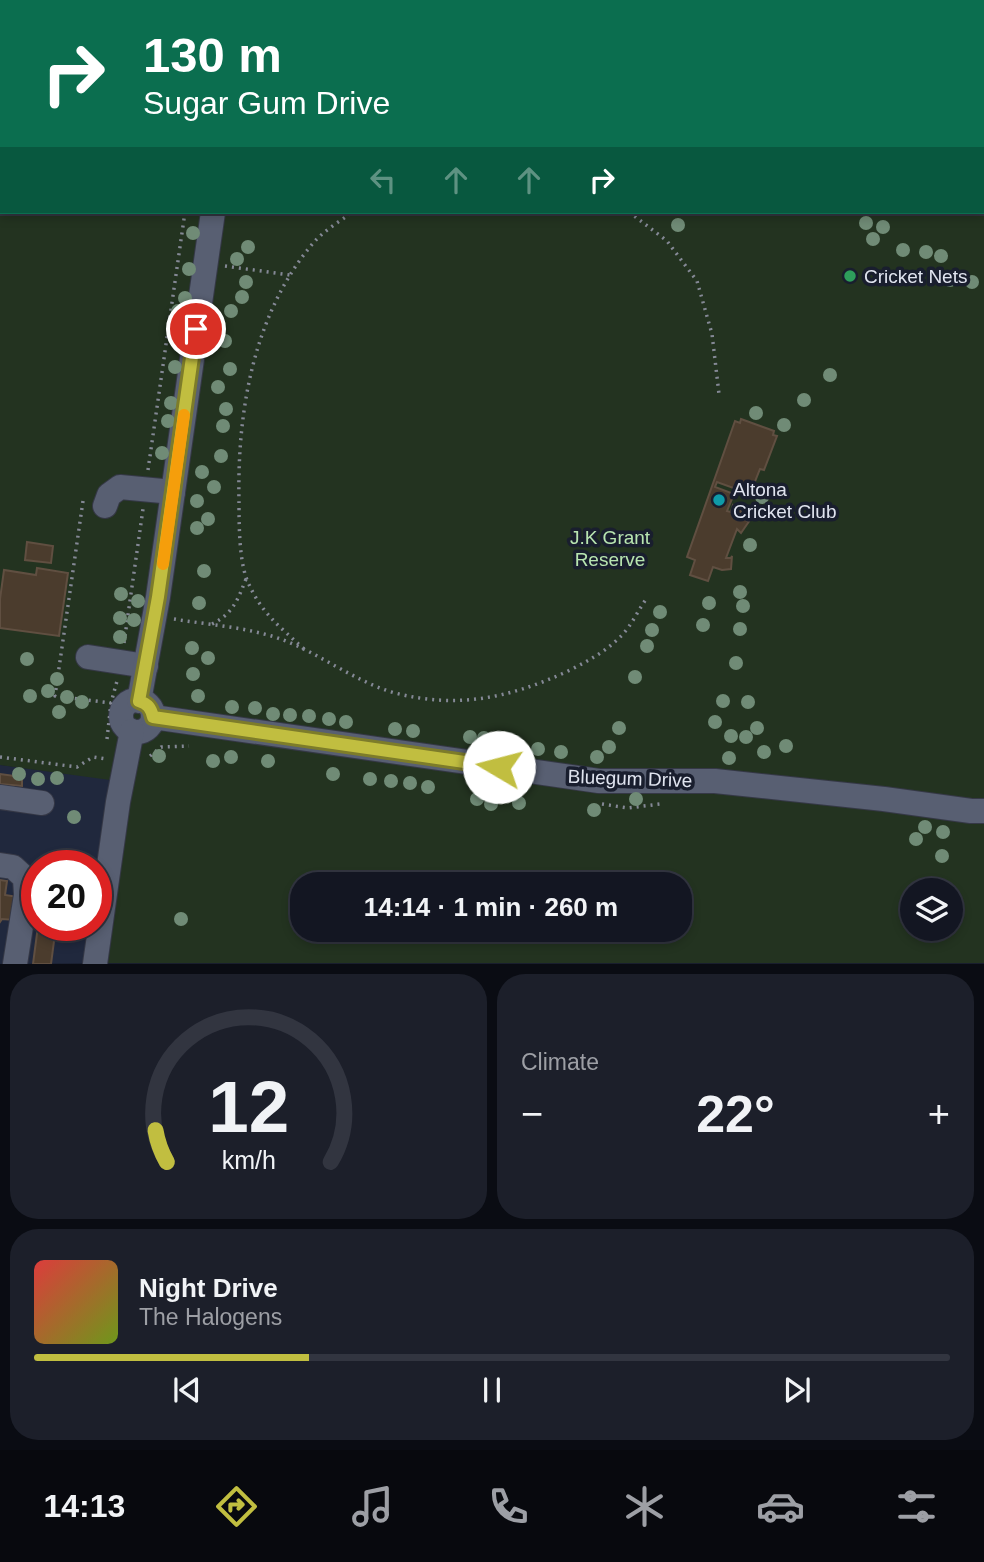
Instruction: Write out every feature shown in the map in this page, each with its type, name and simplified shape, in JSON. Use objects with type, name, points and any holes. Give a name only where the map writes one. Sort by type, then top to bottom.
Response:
[{"type":"lane","points":[[95,964],[132,731],[139,732],[151,724],[146,709],[146,666],[213,214]]},
{"type":"lane","points":[[96,498],[109,495],[120,487],[173,492]]},
{"type":"lane","points":[[88,657],[146,666]]},
{"type":"lane","name":"Bluegum Drive","points":[[146,709],[599,781],[715,781],[984,811]]},
{"type":"lane","points":[[0,797],[42,803]]},
{"type":"lane","points":[[0,865],[13,867],[25,878],[26,895],[11,953]]},
{"type":"path","points":[[308,652],[264,612],[246,577],[239,529],[238,466],[245,398],[258,347],[283,286],[316,240],[349,214]]},
{"type":"path","points":[[632,214],[667,240],[696,281],[712,334],[719,394]]},
{"type":"path","points":[[205,263],[291,275]]},
{"type":"path","points":[[96,498],[82,503],[55,696],[111,702]]},
{"type":"path","points":[[210,625],[225,618],[235,605],[246,577]]},
{"type":"path","points":[[154,615],[265,634],[308,652],[357,678],[395,692],[446,701],[488,699],[536,686],[594,658],[622,636],[647,598]]},
{"type":"path","points":[[0,757],[76,767],[93,757],[126,761]]},
{"type":"shaded area","points":[[0,765],[132,782],[112,933],[112,850],[21,850],[21,941],[111,941],[108,963],[0,964]]},
{"type":"green space","name":"J.K Grant Reserve","points":[[0,214],[984,214],[984,963],[108,963],[132,783],[0,765]]},
{"type":"building","name":"Altona Cricket Club","points":[[741,419],[774,431],[773,435],[777,436],[764,470],[760,469],[750,494],[717,482],[715,487],[734,494],[727,511],[731,512],[733,505],[742,509],[739,516],[750,520],[741,533],[737,529],[726,558],[732,556],[731,569],[713,567],[708,581],[690,575],[695,560],[687,557],[735,421],[740,423]]},
{"type":"building","points":[[27,542],[53,546],[51,563],[25,560]]},
{"type":"building","points":[[37,568],[68,573],[59,636],[0,628],[4,570],[36,575]]},
{"type":"building","points":[[0,774],[22,777],[22,786],[0,784]]},
{"type":"building","points":[[0,880],[7,881],[5,895],[18,897],[14,920],[2,919],[0,922]]},
{"type":"building","points":[[36,941],[54,941],[51,964],[33,964]]},
{"type":"slow traffic","points":[[163,564],[184,415]]},
{"type":"place","name":"Cricket Nets","points":[[850,276]]},
{"type":"place","name":"Altona Cricket Club","points":[[719,500]]},
{"type":"route","points":[[196,329],[158,597],[139,701],[152,709],[153,717],[499,767]]}]
